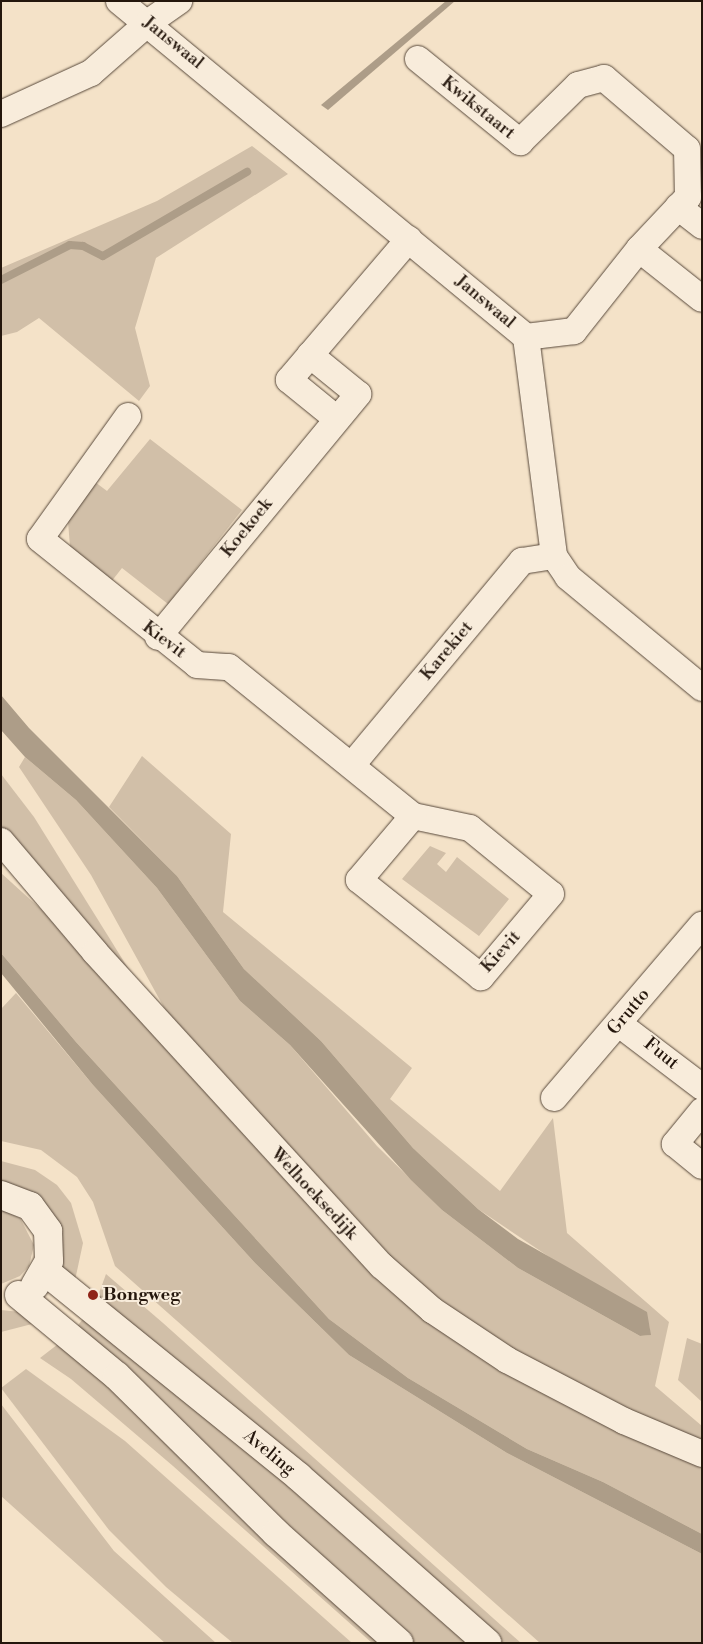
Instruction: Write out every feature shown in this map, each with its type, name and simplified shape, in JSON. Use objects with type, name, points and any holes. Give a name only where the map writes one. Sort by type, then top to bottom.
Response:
[{"type":"main road","points":[[1,1195],[22,1200],[44,1221],[50,1241],[45,1271],[10,1297],[117,1376],[276,1533],[399,1643]]},
{"type":"main road","name":"Aveling","points":[[45,1271],[299,1477],[487,1643]]},
{"type":"street","name":"Janswaal","points":[[119,1],[148,22],[526,337],[554,556],[568,577],[702,688]]},
{"type":"street","points":[[1,114],[91,73],[148,22],[179,1]]},
{"type":"street","name":"Kwikstaart","points":[[418,59],[520,142],[578,85],[604,78],[694,145],[683,202]]},
{"type":"street","points":[[526,337],[574,331],[639,249],[683,202],[702,226]]},
{"type":"street","name":"Koekoek","points":[[158,637],[358,394],[310,355],[410,239]]},
{"type":"street","points":[[639,249],[702,298]]},
{"type":"street","name":"Kievit","points":[[128,416],[40,539],[158,637],[197,665],[229,667],[413,816],[470,828],[551,894],[481,977],[359,880],[413,816]]},
{"type":"street","name":"Karekiet","points":[[352,765],[522,561],[554,556]]},
{"type":"street","name":"Welhoeksedijk","points":[[1,841],[95,952],[382,1266],[432,1310],[507,1360],[624,1421],[702,1454]]},
{"type":"street","name":"Grutto","points":[[554,1098],[702,926]]},
{"type":"street","name":"Fuut","points":[[619,1024],[702,1087]]},
{"type":"street","points":[[702,1111],[675,1144],[702,1166]]},
{"type":"shaded area","points":[[446,1],[455,1],[328,110],[321,105]]},
{"type":"shaded area","points":[[252,146],[288,174],[156,258],[135,328],[150,386],[139,401],[39,318],[17,332],[1,336],[1,268],[157,201]]},
{"type":"shaded area","points":[[150,439],[242,510],[168,604],[122,568],[111,582],[70,547],[67,508],[91,479],[107,491]]},
{"type":"shaded area","points":[[1,695],[29,728],[177,876],[244,969],[321,1041],[413,1148],[478,1209],[518,1239],[647,1312],[651,1335],[640,1336],[518,1268],[442,1210],[411,1180],[290,1045],[240,1001],[157,888],[76,800],[25,757],[1,730]]},
{"type":"shaded area","points":[[142,756],[231,834],[223,912],[412,1068],[390,1099],[500,1191],[553,1118],[567,1233],[669,1322],[655,1386],[702,1426],[702,1444],[615,1405],[477,1333],[388,1265],[167,1013],[91,875],[19,767],[25,757],[76,800],[157,888],[240,1001],[290,1045],[377,1146],[442,1210],[518,1268],[640,1336],[650,1335],[649,1324],[478,1209],[413,1148],[321,1041],[244,969],[177,876],[109,807]]},
{"type":"shaded area","points":[[1,774],[34,817],[151,1005],[1,834]]},
{"type":"shaded area","points":[[430,846],[446,853],[437,864],[446,872],[457,857],[509,899],[479,936],[402,879]]},
{"type":"shaded area","points":[[1,873],[54,921],[371,1268],[702,1466],[702,1534],[603,1482],[527,1449],[408,1378],[329,1319],[76,1042],[1,953]]},
{"type":"shaded area","points":[[1,953],[76,1042],[329,1319],[408,1378],[527,1449],[603,1482],[702,1534],[702,1554],[507,1453],[349,1355],[255,1263],[93,1085],[1,973]]},
{"type":"shaded area","points":[[16,993],[93,1085],[255,1263],[349,1355],[507,1453],[702,1554],[702,1643],[540,1643],[115,1266],[93,1202],[77,1177],[41,1150],[1,1141],[1,1009]]},
{"type":"shaded area","points":[[1,1161],[35,1170],[57,1185],[71,1203],[83,1243],[74,1285],[1,1184]]},
{"type":"shaded area","points":[[1,1209],[20,1218],[34,1245],[29,1266],[20,1276],[1,1284]]},
{"type":"shaded area","points":[[106,1274],[521,1643],[495,1643],[98,1296]]},
{"type":"shaded area","points":[[1,1310],[20,1312],[36,1323],[1,1332]]},
{"type":"shaded area","points":[[86,1315],[216,1419],[469,1643],[412,1643],[270,1516],[75,1329]]},
{"type":"shaded area","points":[[687,1338],[702,1344],[702,1402],[678,1380]]},
{"type":"shaded area","points":[[62,1341],[386,1643],[372,1643],[173,1466],[71,1379],[40,1358]]},
{"type":"shaded area","points":[[26,1369],[125,1441],[352,1643],[233,1643],[166,1587],[109,1530],[1,1388]]},
{"type":"shaded area","points":[[1,1404],[114,1551],[216,1643],[165,1643],[1,1496]]},
{"type":"waterway","points":[[1,280],[70,245],[83,246],[103,256],[247,172]]},
{"type":"place","name":"Bongweg","points":[[93,1295]]}]
